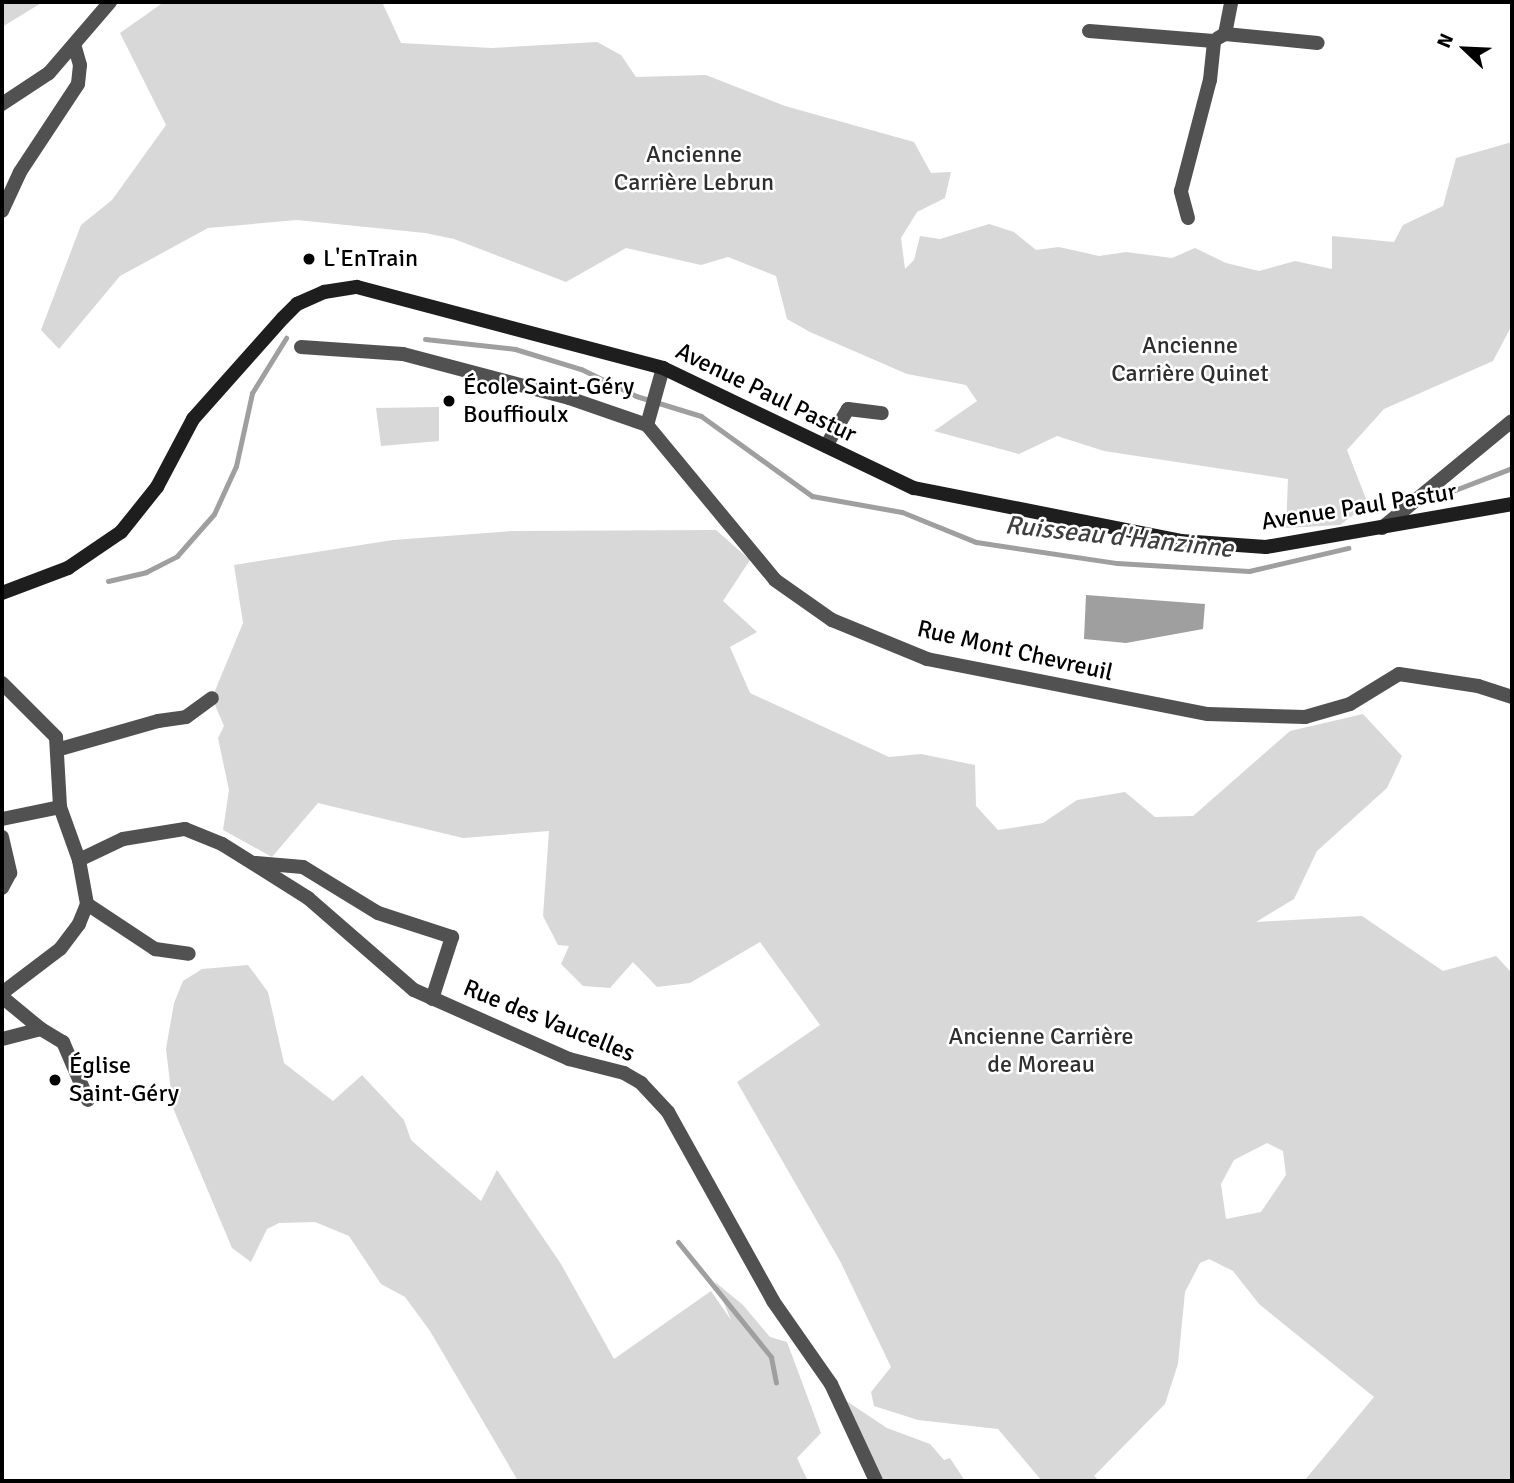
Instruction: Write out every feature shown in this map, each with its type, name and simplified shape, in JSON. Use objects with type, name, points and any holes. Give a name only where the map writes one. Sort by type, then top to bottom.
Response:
[{"type":"main road","name":"Avenue Paul Pastur","points":[[2,593],[68,568],[121,532],[157,488],[193,419],[297,304],[324,292],[357,287],[389,293],[663,368],[914,488],[1181,541],[1266,547],[1512,504]]},
{"type":"street","points":[[2,104],[49,73],[75,47],[110,2]]},
{"type":"street","points":[[1188,218],[1181,191],[1219,38],[1231,2]]},
{"type":"street","points":[[1089,32],[1318,43]]},
{"type":"street","points":[[2,211],[20,172],[78,84],[80,65],[75,47]]},
{"type":"street","points":[[301,347],[403,354],[649,419],[663,368]]},
{"type":"street","points":[[827,446],[848,409],[882,413]]},
{"type":"street","name":"Rue Mont Chevreuil","points":[[649,419],[775,580],[832,620],[926,659],[1208,714],[1305,717],[1350,704],[1399,674],[1478,686],[1512,697]]},
{"type":"street","points":[[1380,529],[1512,421]]},
{"type":"street","points":[[2,683],[45,721],[60,749],[60,807],[79,860],[87,904],[79,924],[60,949],[2,995],[41,1029],[63,1042],[88,1100]]},
{"type":"street","points":[[60,749],[158,721],[186,718],[212,698]]},
{"type":"street","points":[[2,819],[60,807]]},
{"type":"street","name":"Rue des Vaucelles","points":[[79,860],[123,839],[186,829],[251,862],[309,898],[414,990],[569,1059],[624,1073],[667,1112],[773,1301],[831,1384],[876,1481]]},
{"type":"street","points":[[2,837],[10,873],[2,888]]},
{"type":"street","points":[[251,862],[303,867],[378,913],[452,937],[432,999]]},
{"type":"street","points":[[87,904],[155,949],[189,954]]},
{"type":"street","points":[[2,1039],[41,1029]]},
{"type":"green space","points":[[2,2],[43,2],[2,27]]},
{"type":"green space","points":[[164,2],[382,2],[401,43],[492,48],[597,42],[621,55],[636,77],[706,75],[785,106],[914,142],[931,173],[951,172],[945,198],[917,212],[901,238],[905,269],[914,260],[920,236],[940,239],[989,224],[1014,232],[1036,250],[1059,247],[1099,256],[1126,252],[1172,258],[1195,248],[1226,263],[1259,271],[1295,261],[1332,269],[1332,236],[1394,242],[1403,225],[1443,206],[1456,158],[1512,142],[1512,325],[1493,361],[1384,409],[1347,450],[1368,504],[1340,525],[1286,528],[1288,479],[1104,451],[1057,436],[1019,454],[934,431],[977,401],[966,385],[907,374],[810,332],[787,319],[776,276],[728,257],[701,265],[626,248],[566,282],[454,239],[425,233],[297,220],[208,228],[120,276],[59,349],[41,330],[81,225],[112,200],[166,125],[120,33]]},
{"type":"green space","points":[[439,407],[439,441],[381,446],[376,408]]},
{"type":"green space","name":"Ancienne Carrière de Moreau","points":[[716,530],[750,560],[723,601],[757,632],[730,647],[750,693],[889,757],[921,754],[975,765],[976,806],[998,830],[1043,823],[1077,800],[1125,792],[1155,817],[1193,816],[1290,731],[1363,714],[1402,756],[1387,788],[1317,851],[1294,899],[1256,922],[1362,916],[1443,971],[1496,956],[1512,973],[1512,1481],[1304,1481],[1374,1397],[1259,1304],[1233,1271],[1209,1259],[1200,1263],[1185,1292],[1178,1364],[1165,1404],[1094,1476],[1100,1481],[1042,1481],[998,1429],[918,1420],[874,1406],[871,1392],[891,1367],[840,1261],[737,1082],[820,1025],[760,942],[690,983],[657,987],[633,962],[610,988],[583,986],[561,964],[569,946],[558,945],[543,916],[549,831],[463,838],[318,803],[272,857],[223,830],[229,790],[218,738],[224,726],[212,698],[243,623],[234,565],[393,540],[512,531]],"holes":[[[1267,1143],[1283,1151],[1286,1175],[1261,1212],[1226,1219],[1221,1184],[1234,1160]]]},
{"type":"green space","points":[[248,965],[268,992],[284,1063],[333,1101],[362,1075],[404,1120],[411,1140],[481,1201],[497,1170],[561,1264],[614,1359],[711,1291],[731,1320],[715,1282],[743,1305],[770,1337],[787,1342],[821,1433],[797,1458],[808,1481],[518,1481],[430,1331],[405,1297],[381,1284],[349,1236],[315,1222],[279,1223],[267,1229],[251,1262],[232,1248],[173,1108],[166,1049],[174,1003],[183,981],[202,969]]},
{"type":"green space","points":[[842,1398],[887,1428],[930,1444],[944,1460],[950,1458],[965,1481],[881,1481]]},
{"type":"shaded area","points":[[1086,595],[1205,604],[1203,629],[1126,643],[1084,639]]},
{"type":"waterway","name":"Ruisseau d'Hanzinne","points":[[108,581],[146,572],[177,556],[214,514],[236,466],[252,393],[286,338]]},
{"type":"waterway","name":"Ruisseau d'Hanzinne","points":[[425,339],[515,349],[581,369],[636,396],[701,416],[812,496],[902,512],[976,542],[1117,563],[1249,571],[1348,548]]},
{"type":"waterway","name":"Ruisseau d'Hanzinne","points":[[1434,498],[1512,468]]},
{"type":"waterway","points":[[678,1242],[771,1357],[776,1383]]},
{"type":"place","name":"L'EnTrain","points":[[309,259]]},
{"type":"place","name":"École Saint-Géry Bouffioulx","points":[[449,401]]},
{"type":"place","name":"Église Saint-Géry","points":[[55,1080]]},
{"type":"park label","name":"Ancienne Carrière Lebrun","points":[[694,169]]},
{"type":"park label","name":"Ancienne Carrière Quinet","points":[[1190,360]]}]
